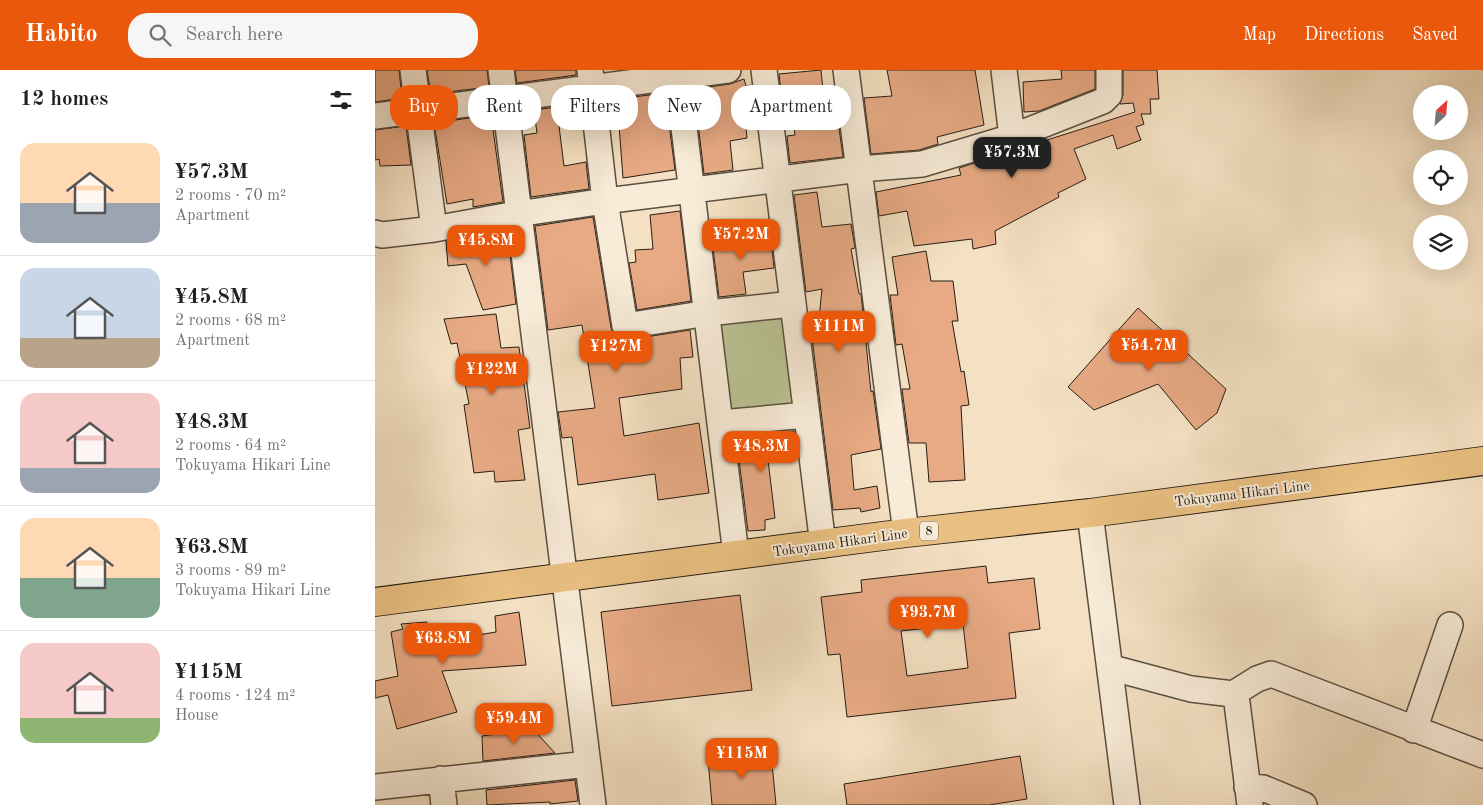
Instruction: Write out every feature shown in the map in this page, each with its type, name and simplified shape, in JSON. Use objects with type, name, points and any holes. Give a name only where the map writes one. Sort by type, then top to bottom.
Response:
[{"type":"main road","name":"Tokuyama Hikari Line","points":[[375,602],[906,533],[1090,513],[1483,461]]},
{"type":"street","points":[[413,70],[415,85]]},
{"type":"street","points":[[501,70],[503,85]]},
{"type":"street","points":[[541,91],[591,78],[728,70]]},
{"type":"street","points":[[764,70],[823,545]]},
{"type":"street","points":[[846,70],[906,533]]},
{"type":"street","points":[[1003,70],[1012,137]]},
{"type":"street","points":[[375,233],[382,235],[434,229],[605,201],[922,164],[1012,137],[1103,101],[1109,95],[1109,70]]},
{"type":"street","points":[[677,73],[693,190],[736,555]]},
{"type":"street","points":[[591,78],[605,201],[625,326],[708,313],[792,304]]},
{"type":"street","points":[[375,116],[390,115]]},
{"type":"street","points":[[420,130],[434,229]]},
{"type":"street","points":[[508,130],[517,214],[593,805]]},
{"type":"street","points":[[721,423],[806,415]]},
{"type":"street","points":[[1090,513],[1127,805]]},
{"type":"street","points":[[1414,730],[1450,625]]},
{"type":"street","points":[[1110,672],[1120,670],[1191,689],[1233,694],[1257,679],[1271,674],[1483,755]]},
{"type":"street","points":[[1233,694],[1237,703],[1248,796],[1263,788],[1305,805]]},
{"type":"street","points":[[375,787],[588,764]]},
{"type":"street","points":[[441,779],[444,805]]},
{"type":"green space","points":[[785,311],[796,410],[729,417],[718,319]]},
{"type":"building","points":[[375,70],[399,70],[401,85],[390,85],[390,100],[375,102]]},
{"type":"building","points":[[427,70],[487,70],[489,85],[468,85],[468,90],[458,91],[458,85],[430,85]]},
{"type":"building","points":[[515,70],[576,70],[576,75],[517,83]]},
{"type":"building","points":[[821,70],[822,85],[780,85],[779,74]]},
{"type":"building","points":[[887,70],[975,70],[984,125],[937,137],[938,144],[919,150],[871,154],[864,98],[892,96]]},
{"type":"building","points":[[1061,70],[1095,70],[1095,89],[1039,111],[1024,112],[1023,82],[1062,79]]},
{"type":"building","points":[[1123,70],[1157,70],[1159,99],[1150,99],[1151,114],[1141,114],[1144,124],[1136,127],[1141,140],[1117,149],[1113,135],[1074,149],[1086,179],[1058,193],[1059,197],[995,231],[996,244],[973,249],[972,239],[914,246],[907,211],[879,216],[876,192],[961,175],[959,168],[1135,112],[1133,103],[1120,104],[1123,95]]},
{"type":"building","points":[[744,79],[746,85],[731,85],[731,130],[746,130],[747,138],[730,141],[733,170],[704,174],[699,130],[721,130],[721,85]]},
{"type":"building","points":[[648,95],[648,130],[670,130],[675,170],[623,178],[619,130],[638,130],[638,96]]},
{"type":"building","points":[[551,108],[551,130],[560,130],[564,166],[586,162],[589,189],[531,197],[524,135],[537,133],[537,130],[541,130],[541,109]]},
{"type":"building","points":[[468,118],[468,130],[493,130],[503,202],[473,207],[473,199],[447,204],[435,130],[458,130],[458,120]]},
{"type":"building","points":[[390,128],[390,130],[407,130],[411,165],[380,166],[379,159],[375,160],[375,130]]},
{"type":"building","points":[[794,130],[839,130],[843,157],[790,163],[787,136],[795,135]]},
{"type":"building","points":[[817,192],[822,227],[851,224],[855,248],[851,249],[859,294],[861,294],[871,392],[873,391],[881,449],[851,455],[854,490],[877,486],[880,508],[861,512],[860,508],[833,510],[811,329],[818,328],[822,289],[806,292],[794,195]]},
{"type":"building","points":[[680,211],[691,301],[637,310],[629,263],[636,262],[635,250],[653,249],[650,215]]},
{"type":"building","points":[[593,217],[611,328],[614,335],[620,340],[627,340],[690,330],[693,357],[680,358],[682,389],[619,398],[624,436],[699,423],[709,493],[658,500],[655,474],[578,485],[572,437],[562,438],[558,412],[595,408],[582,325],[548,330],[535,226]]},
{"type":"building","points":[[507,230],[516,304],[483,310],[466,264],[448,266],[446,241]]},
{"type":"building","points":[[770,231],[774,268],[743,272],[746,294],[719,297],[713,248],[721,247],[720,241]]},
{"type":"building","points":[[926,251],[931,281],[953,281],[958,321],[952,321],[961,372],[964,371],[969,405],[961,406],[965,480],[929,482],[926,443],[909,443],[902,389],[910,389],[902,344],[896,345],[890,295],[898,295],[892,257]]},
{"type":"building","points":[[1138,308],[1226,389],[1217,413],[1196,430],[1158,384],[1094,410],[1068,387]]},
{"type":"building","points":[[496,314],[501,348],[519,347],[530,428],[518,430],[525,480],[495,482],[494,471],[474,473],[464,405],[469,404],[457,343],[451,344],[444,319]]},
{"type":"building","points":[[794,431],[797,455],[768,460],[775,518],[765,520],[765,530],[748,531],[736,436]]},
{"type":"building","points":[[986,566],[988,583],[1034,578],[1040,629],[1009,633],[1016,698],[847,717],[840,654],[828,655],[821,597],[862,592],[861,580]],"holes":[[[963,624],[968,668],[907,676],[901,631]]]},
{"type":"building","points":[[740,595],[752,690],[612,706],[601,612]]},
{"type":"building","points":[[519,612],[526,665],[442,671],[457,712],[397,729],[388,695],[375,698],[375,681],[398,676],[391,632],[403,629],[401,624],[427,622],[428,633],[457,626],[460,638],[496,632],[495,616]]},
{"type":"building","points":[[533,729],[555,753],[483,761],[482,736]]},
{"type":"building","points":[[771,753],[776,805],[712,805],[708,759]]},
{"type":"building","points":[[1020,756],[1027,799],[989,805],[847,805],[844,784]]},
{"type":"building","points":[[575,780],[578,801],[550,804],[550,802],[487,805],[486,790]]}]
